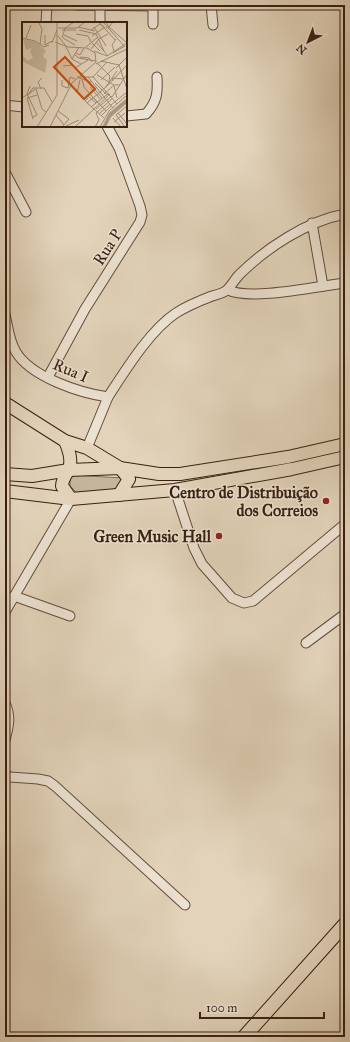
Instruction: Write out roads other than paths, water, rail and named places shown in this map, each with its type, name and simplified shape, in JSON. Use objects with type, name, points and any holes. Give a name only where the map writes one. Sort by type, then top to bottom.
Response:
[{"type":"highway","points":[[244,1037],[345,924]]},
{"type":"main road","points":[[5,403],[65,441],[88,448],[120,468],[129,479],[128,484],[119,495]]},
{"type":"main road","points":[[65,441],[70,451],[69,470],[63,479],[62,486],[71,499]]},
{"type":"main road","points":[[5,474],[32,476],[69,470],[120,468],[159,474],[180,474],[288,456],[345,444]]},
{"type":"main road","points":[[5,492],[71,499],[175,490],[292,469],[345,457]]},
{"type":"street","points":[[46,22],[47,5]]},
{"type":"street","points":[[76,5],[153,6],[153,24]]},
{"type":"street","points":[[211,5],[214,25]]},
{"type":"street","points":[[100,6],[100,22]]},
{"type":"street","points":[[127,116],[146,114],[153,106],[158,90],[157,77]]},
{"type":"street","points":[[5,105],[22,107]]},
{"type":"street","name":"Rua P","points":[[48,377],[86,309],[140,222],[142,215],[119,148],[108,127]]},
{"type":"street","points":[[5,172],[26,212]]},
{"type":"street","points":[[88,448],[108,397],[138,354],[164,322],[188,305],[228,290],[237,277],[251,264],[293,234],[312,223],[345,214]]},
{"type":"street","points":[[312,223],[323,286]]},
{"type":"street","points":[[228,290],[238,294],[280,292],[345,283]]},
{"type":"street","name":"Rua I","points":[[5,314],[12,344],[25,364],[48,377],[85,393],[108,397]]},
{"type":"street","points":[[175,490],[194,548],[202,564],[232,598],[244,603],[253,600],[345,524]]},
{"type":"street","points":[[5,612],[71,499]]},
{"type":"street","points":[[14,596],[70,616]]},
{"type":"street","points":[[306,643],[345,614]]},
{"type":"street","points":[[5,703],[10,714],[9,726],[5,740]]},
{"type":"street","points":[[5,774],[10,777],[48,782],[55,786],[185,905]]},
{"type":"place","name":"Centro de Distribuição dos Correios","points":[[326,501]]},
{"type":"place","name":"Green Music Hall","points":[[219,536]]}]
